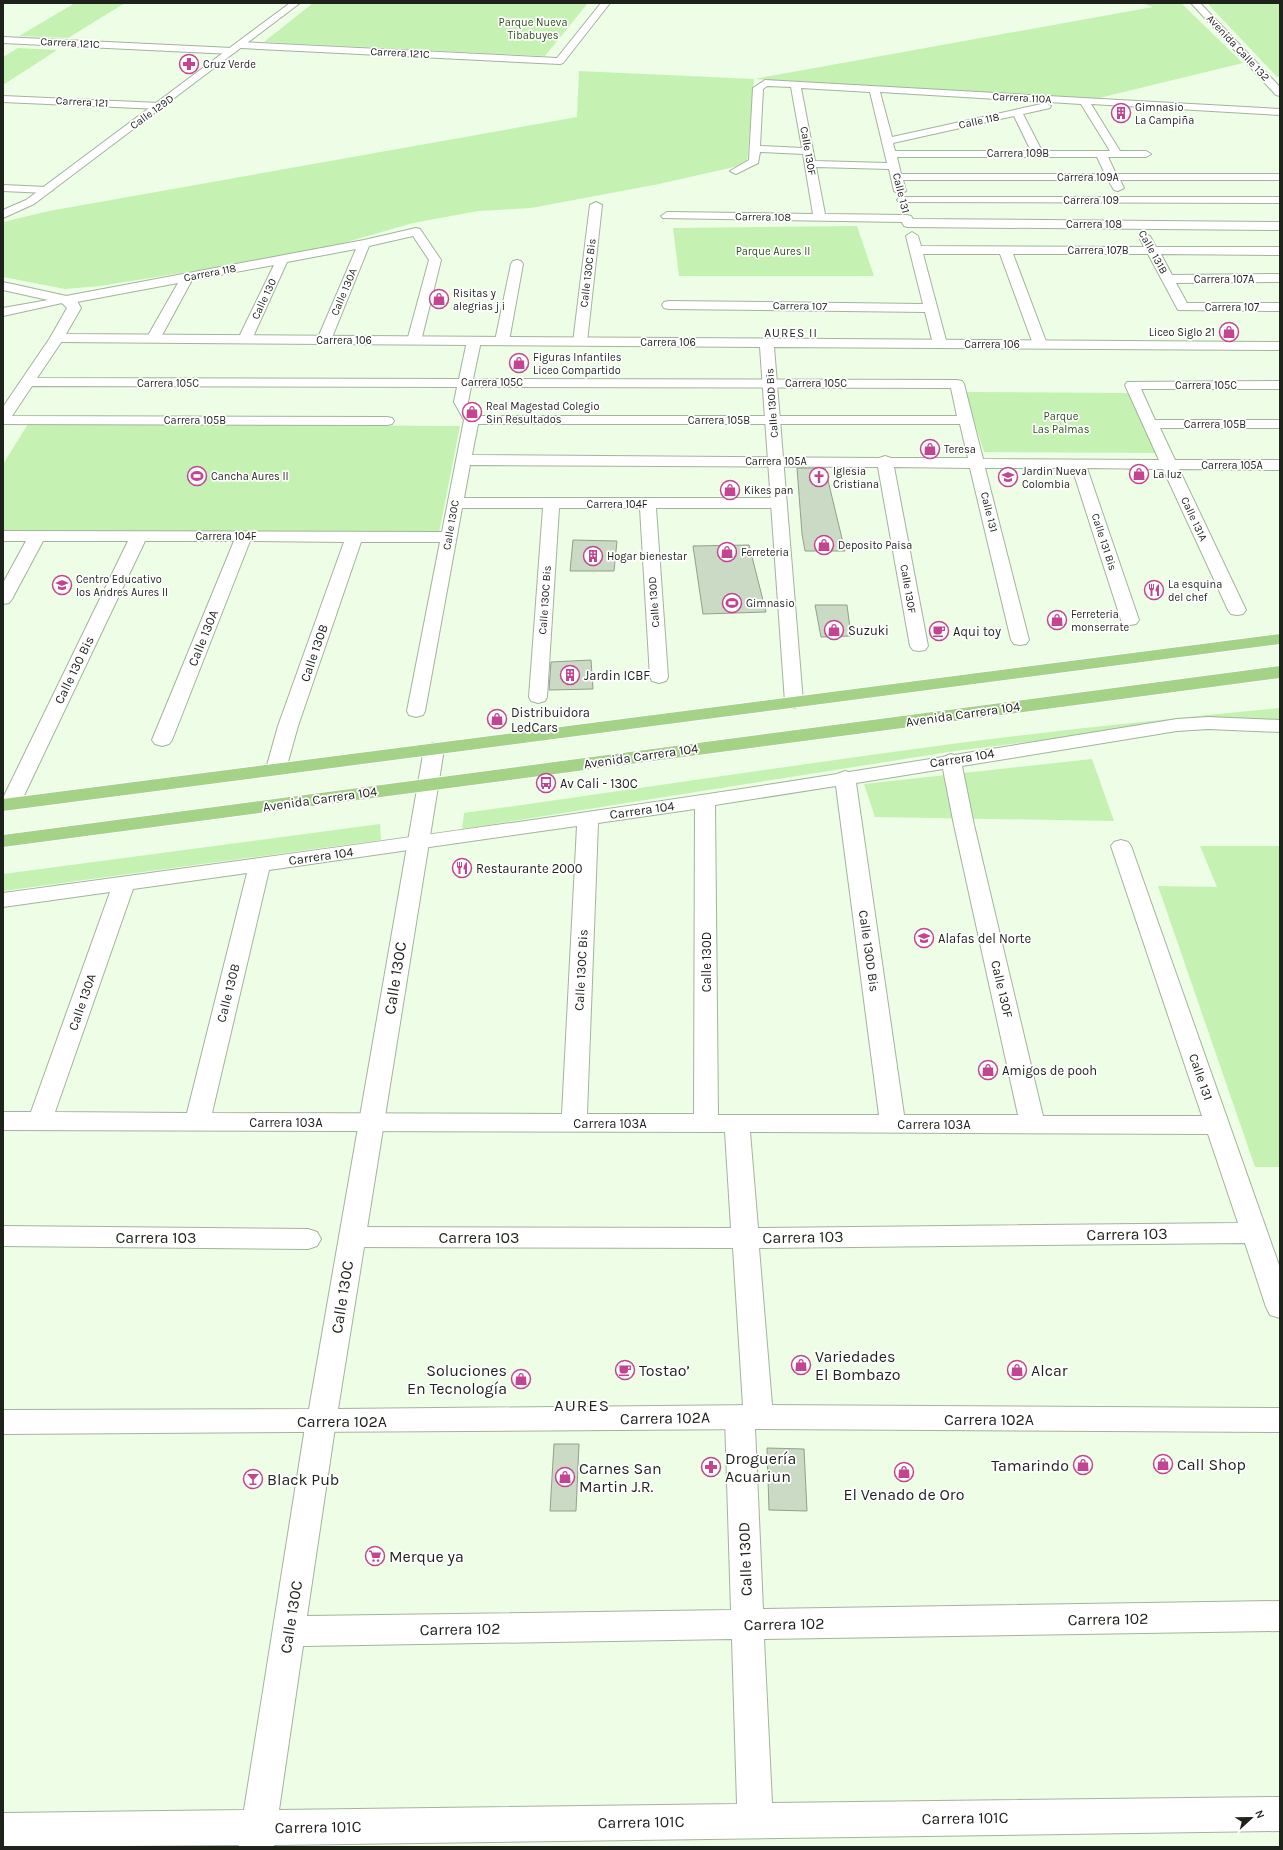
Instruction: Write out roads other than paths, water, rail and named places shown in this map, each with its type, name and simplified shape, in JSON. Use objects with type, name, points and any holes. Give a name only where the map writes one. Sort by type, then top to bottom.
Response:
[{"type":"main road","points":[[6,805],[1280,639]]},
{"type":"main road","name":"Avenida Carrera 104","points":[[3,842],[427,784],[1280,672]]},
{"type":"street","name":"Calle 129D","points":[[3,214],[26,205],[47,190],[296,3]]},
{"type":"street","name":"Carrera 121C","points":[[3,40],[560,61],[606,3]]},
{"type":"street","name":"Avenida Calle 132","points":[[1195,3],[1280,93]]},
{"type":"street","points":[[1270,82],[1280,80]]},
{"type":"street","name":"Carrera 110A","points":[[755,150],[758,88],[765,84],[796,84],[1280,112]]},
{"type":"street","name":"Calle 130F","points":[[796,84],[820,218]]},
{"type":"street","name":"Calle 131","points":[[874,89],[940,344]]},
{"type":"street","name":"Carrera 121","points":[[3,99],[160,106]]},
{"type":"street","name":"Calle 118","points":[[888,142],[1071,101]]},
{"type":"street","points":[[1084,101],[1117,154]]},
{"type":"street","points":[[1017,113],[1038,153]]},
{"type":"street","points":[[953,127],[961,153]]},
{"type":"street","points":[[736,171],[754,162],[755,150],[808,151]]},
{"type":"street","name":"Carrera 109B","points":[[891,154],[1146,154]]},
{"type":"street","name":"Calle 131B","points":[[1100,154],[1183,308]]},
{"type":"street","name":"Carrera 109A","points":[[810,164],[895,171],[1113,177],[1280,177]]},
{"type":"street","points":[[3,188],[47,190]]},
{"type":"street","name":"Carrera 109","points":[[902,200],[1280,200]]},
{"type":"street","name":"Calle 130C Bis","points":[[580,342],[596,205]]},
{"type":"street","name":"Carrera 108","points":[[667,216],[1138,225],[1280,226]]},
{"type":"street","name":"Carrera 118","points":[[3,312],[69,302],[283,258],[364,244],[416,232],[435,260],[414,341]]},
{"type":"street","name":"Calle 130A","points":[[324,340],[364,244]]},
{"type":"street","name":"Carrera 107B","points":[[915,250],[1280,251]]},
{"type":"street","points":[[1005,250],[1040,344]]},
{"type":"street","name":"Calle 130","points":[[245,340],[283,258]]},
{"type":"street","points":[[502,341],[517,264]]},
{"type":"street","points":[[153,339],[187,278]]},
{"type":"street","name":"Carrera 107A","points":[[1168,279],[1280,278]]},
{"type":"street","points":[[3,286],[69,302],[74,308],[3,419]]},
{"type":"street","name":"Carrera 107","points":[[669,305],[930,308]]},
{"type":"street","name":"Carrera 107","points":[[1183,308],[1280,307]]},
{"type":"street","name":"Carrera 106","points":[[56,338],[1280,346]]},
{"type":"street","points":[[471,420],[462,402],[474,341]]},
{"type":"street","name":"Calle 130D Bis","points":[[767,343],[794,702]]},
{"type":"street","name":"Carrera 105C","points":[[27,382],[957,384]]},
{"type":"street","name":"Calle 131","points":[[957,384],[1020,640]]},
{"type":"street","name":"Carrera 105C","points":[[1132,385],[1280,385]]},
{"type":"street","name":"Calle 131A","points":[[1132,385],[1237,610]]},
{"type":"street","name":"Carrera 105B","points":[[3,419],[387,421]]},
{"type":"street","name":"Carrera 105B","points":[[471,420],[966,420]]},
{"type":"street","name":"Calle 130C","points":[[416,711],[471,420]]},
{"type":"street","name":"Carrera 105B","points":[[1150,424],[1280,424]]},
{"type":"street","name":"Carrera 105A","points":[[464,460],[885,461],[1276,465]]},
{"type":"street","name":"Calle 130F","points":[[885,461],[919,646]]},
{"type":"street","name":"Calle 131 Bis","points":[[1078,464],[1130,620]]},
{"type":"street","points":[[1276,465],[1280,481]]},
{"type":"street","name":"Carrera 104F","points":[[455,504],[779,503]]},
{"type":"street","name":"Calle 130C Bis","points":[[538,696],[551,504]]},
{"type":"street","name":"Calle 130D","points":[[648,504],[659,677]]},
{"type":"street","name":"Carrera 104F","points":[[3,536],[449,537]]},
{"type":"street","points":[[3,599],[36,536]]},
{"type":"street","name":"Calle 130 Bis","points":[[6,805],[139,536]]},
{"type":"street","name":"Calle 130A","points":[[162,740],[244,536]]},
{"type":"street","name":"Calle 130B","points":[[276,769],[288,726],[354,537]]},
{"type":"street","name":"Carrera 104","points":[[3,900],[417,843],[705,801],[845,777],[1177,725],[1208,723],[1280,726]]},
{"type":"street","name":"Calle 130C","points":[[257,1837],[321,1422],[417,843],[434,749]]},
{"type":"street","name":"Calle 130F","points":[[951,760],[964,825],[1033,1125]]},
{"type":"street","name":"Calle 130D Bis","points":[[845,777],[893,1124]]},
{"type":"street","name":"Calle 130D","points":[[705,801],[706,1124]]},
{"type":"street","name":"Calle 130C Bis","points":[[574,1123],[588,817]]},
{"type":"street","name":"Calle 131","points":[[1121,846],[1280,1307]]},
{"type":"street","name":"Calle 130B","points":[[197,1122],[260,865]]},
{"type":"street","name":"Calle 130A","points":[[40,1121],[124,884]]},
{"type":"street","name":"Carrera 103A","points":[[3,1121],[1218,1125]]},
{"type":"street","name":"Calle 130D","points":[[737,1124],[745,1238],[749,1417],[748,1624],[755,1820]]},
{"type":"street","name":"Carrera 103","points":[[352,1237],[745,1238],[1254,1233]]},
{"type":"street","name":"Carrera 103","points":[[3,1236],[308,1239]]},
{"type":"street","name":"Carrera 102A","points":[[3,1422],[321,1422],[749,1417],[1280,1420]]},
{"type":"street","name":"Carrera 102","points":[[289,1631],[1280,1616]]},
{"type":"street","name":"Carrera 101C","points":[[3,1831],[257,1837],[755,1820],[1280,1814]]},
{"type":"place","name":"Cruz Verde","points":[[189,64]]},
{"type":"place","name":"Gimnasio La Campiña","points":[[1121,113]]},
{"type":"place","name":"Risitas y alegrias j i","points":[[439,299]]},
{"type":"place","name":"Liceo Siglo 21","points":[[1229,332]]},
{"type":"place","name":"Figuras Infantiles Liceo Compartido","points":[[519,363]]},
{"type":"place","name":"Real Magestad Colegio Sin Resultados","points":[[472,412]]},
{"type":"place","name":"Teresa","points":[[930,449]]},
{"type":"place","name":"La luz","points":[[1139,474]]},
{"type":"place","name":"Cancha Aures II","points":[[197,476]]},
{"type":"place","name":"Iglesia Cristiana","points":[[819,477]]},
{"type":"place","name":"Jardin Nueva Colombia","points":[[1008,477]]},
{"type":"place","name":"Kikes pan","points":[[730,490]]},
{"type":"place","name":"Deposito Paisa","points":[[824,545]]},
{"type":"place","name":"Ferreteria","points":[[727,552]]},
{"type":"place","name":"Hogar bienestar","points":[[593,556]]},
{"type":"place","name":"Centro Educativo los Andres Aures II","points":[[62,585]]},
{"type":"place","name":"La esquina del chef","points":[[1154,590]]},
{"type":"place","name":"Gimnasio","points":[[732,603]]},
{"type":"place","name":"Ferreteria monserrate","points":[[1057,620]]},
{"type":"place","name":"Suzuki","points":[[834,630]]},
{"type":"place","name":"Aqui toy","points":[[939,631]]},
{"type":"place","name":"Jardin ICBF","points":[[570,675]]},
{"type":"place","name":"Distribuidora LedCars","points":[[497,719]]},
{"type":"place","name":"Av Cali - 130C","points":[[546,783]]},
{"type":"place","name":"Restaurante 2000","points":[[462,868]]},
{"type":"place","name":"Alafas del Norte","points":[[924,938]]},
{"type":"place","name":"Amigos de pooh","points":[[988,1070]]},
{"type":"place","name":"Variedades El Bombazo","points":[[801,1365]]},
{"type":"place","name":"Tostao’","points":[[625,1370]]},
{"type":"place","name":"Alcar","points":[[1017,1370]]},
{"type":"place","name":"Soluciones En Tecnología","points":[[521,1379]]},
{"type":"place","name":"Call Shop","points":[[1163,1464]]},
{"type":"place","name":"Tamarindo","points":[[1083,1465]]},
{"type":"place","name":"Droguería Acuariun","points":[[711,1467]]},
{"type":"place","name":"El Venado de Oro","points":[[904,1472]]},
{"type":"place","name":"Carnes San Martin J.R.","points":[[565,1477]]},
{"type":"place","name":"Black Pub","points":[[253,1479]]},
{"type":"place","name":"Merque ya","points":[[375,1556]]},
{"type":"district","name":"AURES II","points":[[791,333]]},
{"type":"district","name":"AURES","points":[[582,1405]]},
{"type":"park label","name":"Parque Nueva Tibabuyes","points":[[533,28]]},
{"type":"park label","name":"Parque Aures II","points":[[773,251]]},
{"type":"park label","name":"Parque Las Palmas","points":[[1061,422]]}]
